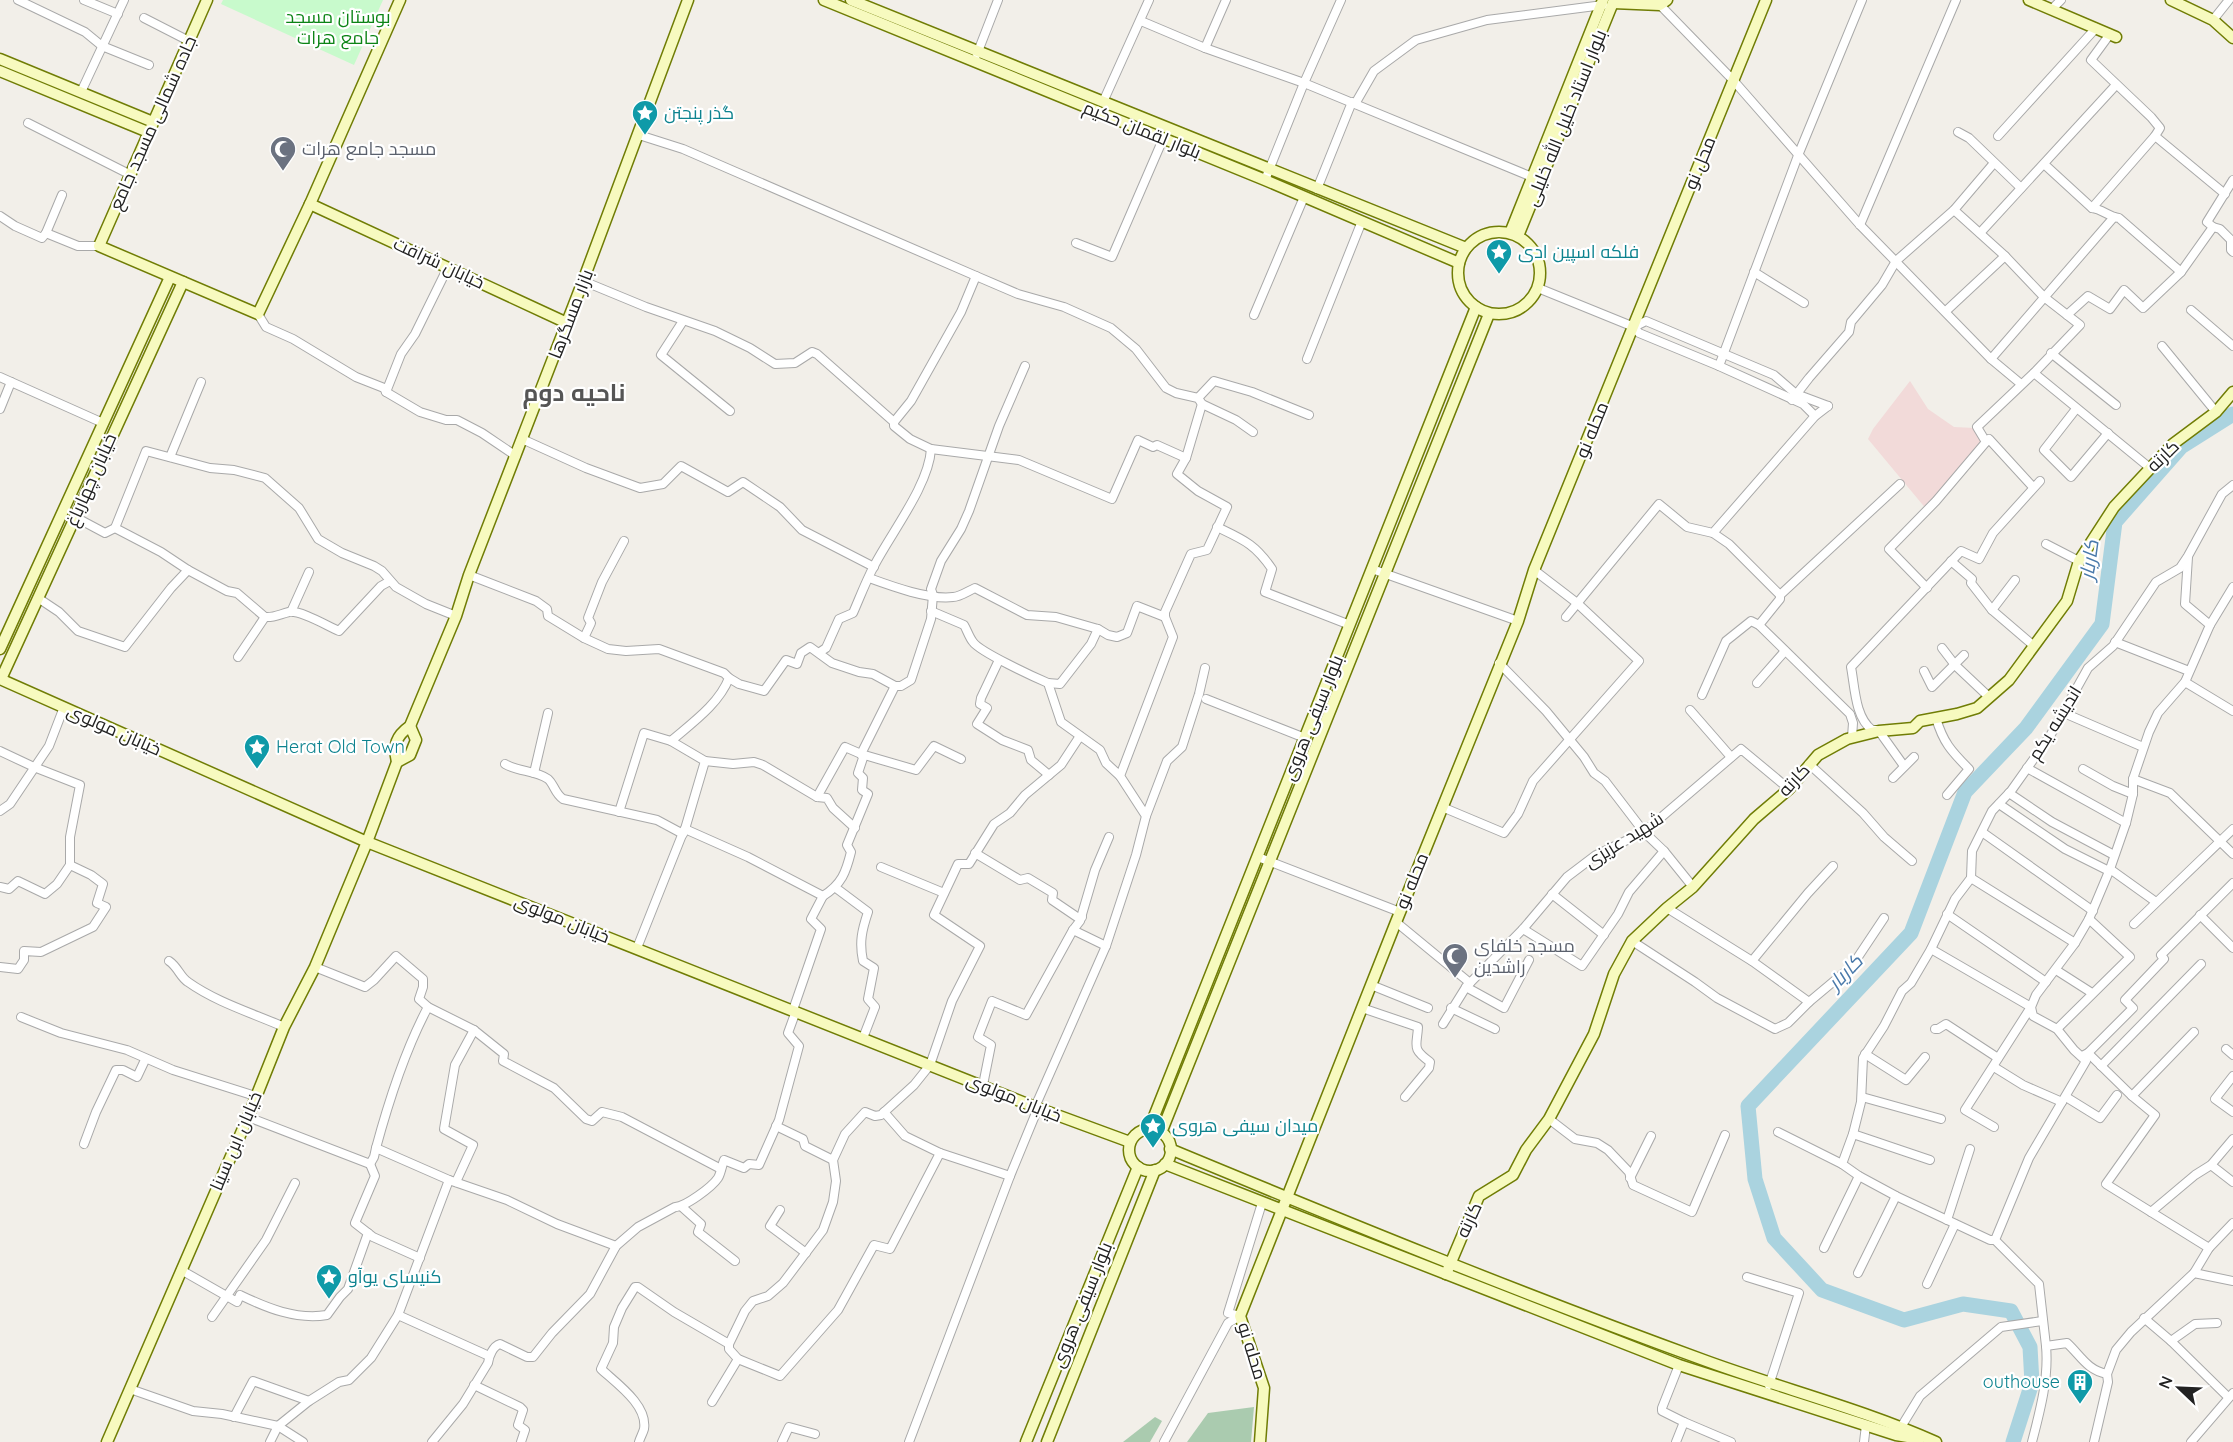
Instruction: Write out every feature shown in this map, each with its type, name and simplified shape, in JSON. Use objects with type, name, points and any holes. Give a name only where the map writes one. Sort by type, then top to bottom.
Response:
[{"type":"street","points":[[20,0],[86,32],[102,46],[149,64]]},
{"type":"street","points":[[84,0],[118,14]]},
{"type":"street","points":[[81,92],[124,0]]},
{"type":"street","name":"جاده شمالی مسجد جامع","points":[[99,246],[207,0]]},
{"type":"street","points":[[258,314],[310,204],[400,0]]},
{"type":"street","name":"بازار مسگرها","points":[[367,842],[397,762],[394,748],[400,733],[410,726],[456,616],[469,575],[639,135],[688,0]]},
{"type":"street","name":"بلوار لقمان حکیم","points":[[824,0],[1103,102],[1267,175],[1304,197],[1460,262]]},
{"type":"street","name":"بلوار لقمان حکیم","points":[[851,0],[1164,139],[1267,175],[1317,189],[1463,247]]},
{"type":"street","points":[[976,57],[998,0]]},
{"type":"street","points":[[1103,102],[1149,0]]},
{"type":"street","points":[[1205,48],[1226,0]]},
{"type":"street","points":[[1267,175],[1341,0]]},
{"type":"street","name":"محل نو","points":[[1634,327],[1766,0]]},
{"type":"street","points":[[1719,366],[1799,153],[1862,0]]},
{"type":"street","points":[[1860,225],[1956,0]]},
{"type":"street","points":[[2029,0],[2113,35],[2091,60],[2160,128],[2092,208]]},
{"type":"street","points":[[2052,9],[2061,0]]},
{"type":"street","points":[[2171,0],[2213,20],[2233,38]]},
{"type":"street","points":[[2213,20],[2229,0]]},
{"type":"street","points":[[1317,189],[1354,103],[1374,71],[1416,40],[1487,20],[1608,2],[1664,2],[1860,225],[1991,359],[2021,384]]},
{"type":"street","name":"بلوار استاد خلیل الله خلیلی","points":[[1514,235],[1532,177],[1608,2]]},
{"type":"street","name":"بلوار استاد خلیل الله خلیلی","points":[[1514,235],[1608,2]]},
{"type":"street","points":[[144,18],[189,41]]},
{"type":"street","points":[[1141,21],[1205,48],[1304,83],[1532,177]]},
{"type":"street","points":[[1998,136],[2096,28]]},
{"type":"street","points":[[0,59],[81,92],[150,127]]},
{"type":"street","points":[[0,71],[150,127]]},
{"type":"street","points":[[1980,233],[2116,85]]},
{"type":"street","points":[[28,123],[129,174]]},
{"type":"street","points":[[1958,132],[1968,138],[2021,188]]},
{"type":"street","points":[[639,135],[683,149],[1018,294],[1064,307],[1111,328],[1136,349],[1166,388],[1200,400],[1253,432]]},
{"type":"street","points":[[2155,136],[2225,194]]},
{"type":"street","points":[[1076,243],[1112,257],[1164,139]]},
{"type":"street","points":[[1795,397],[1849,332],[1851,322],[1882,285],[1896,261],[1954,210],[1994,163]]},
{"type":"street","points":[[2044,164],[2092,208],[2101,209],[2119,218],[2181,272]]},
{"type":"street","points":[[2233,180],[2207,222],[2212,227],[2220,229],[2231,240],[2233,252]]},
{"type":"street","points":[[0,216],[39,238],[46,233],[62,195]]},
{"type":"street","points":[[1254,315],[1304,197]]},
{"type":"street","name":"خیابان شرافت","points":[[310,204],[567,322]]},
{"type":"street","points":[[1954,210],[2005,256],[2044,297],[2080,325],[1977,427],[1986,442]]},
{"type":"street","points":[[1991,359],[2114,217]]},
{"type":"street","points":[[1307,359],[1362,221]]},
{"type":"street","points":[[2067,315],[2088,296],[2110,309],[2124,290],[2143,308],[2181,272],[2212,227]]},
{"type":"street","points":[[1498,232],[1514,235],[1528,243],[1540,264],[1538,288],[1530,301],[1518,310],[1504,315],[1489,314],[1466,299],[1461,288],[1458,275],[1463,247],[1486,234],[1498,232]]},
{"type":"street","points":[[46,233],[78,246],[99,246],[258,314],[266,327],[293,339],[356,377],[384,388],[386,392],[420,412],[446,420],[457,420],[482,433],[516,456]]},
{"type":"street","points":[[1946,311],[2005,256]]},
{"type":"street","points":[[386,392],[401,354],[415,334],[448,267]]},
{"type":"street","points":[[1754,272],[1804,303]]},
{"type":"street","name":"خیابان چهارباغ","points":[[0,649],[170,276]]},
{"type":"street","points":[[894,422],[911,401],[961,312],[976,276]]},
{"type":"street","points":[[583,281],[683,321],[686,320],[715,331],[750,348],[775,364],[795,363],[812,352],[817,354],[894,422],[894,426],[910,439],[931,449],[966,452],[988,458],[993,455],[1019,460],[1112,499],[1138,440],[1153,447],[1157,445],[1186,458]]},
{"type":"street","name":"خیابان چهارباغ","points":[[0,679],[183,282]]},
{"type":"street","points":[[1538,288],[1634,327],[1639,333],[1795,397],[1828,406],[1815,416],[1713,533]]},
{"type":"street","name":"بلوار سیفی هروی","points":[[1149,1129],[1476,307]]},
{"type":"street","points":[[2191,310],[2233,346]]},
{"type":"street","name":"بلوار سیفی هروی","points":[[1161,1133],[1489,314]]},
{"type":"street","points":[[683,321],[661,355],[730,411]]},
{"type":"street","points":[[1634,327],[1646,321],[1774,375],[1815,416]]},
{"type":"street","name":"محله نو","points":[[1260,1442],[1264,1388],[1240,1316],[1499,663],[1518,621],[1534,570],[1634,327]]},
{"type":"street","points":[[2162,346],[2216,412]]},
{"type":"street","points":[[2051,353],[2116,405]]},
{"type":"street","points":[[469,575],[536,602],[547,609],[548,616],[584,638],[608,649],[626,651],[659,649],[724,673],[739,684],[764,691],[786,660],[797,664],[801,653],[810,647],[820,652],[832,663],[873,674],[895,686],[901,686],[910,680],[931,619],[933,596],[931,589],[941,561],[961,529],[1024,366]]},
{"type":"street","points":[[2034,373],[2150,468]]},
{"type":"street","points":[[0,377],[103,423]]},
{"type":"street","points":[[1120,776],[1173,637],[1165,616],[1191,554],[1207,550],[1227,507],[1198,491],[1177,474],[1186,458],[1200,400],[1214,381],[1252,392],[1309,415]]},
{"type":"street","points":[[0,409],[11,382]]},
{"type":"street","points":[[170,457],[201,382]]},
{"type":"street","name":"کارته","points":[[1446,1274],[1479,1196],[1513,1175],[1526,1149],[1549,1119],[1594,1034],[1614,974],[1632,941],[1693,887],[1754,819],[1789,789],[1818,755],[1852,737],[1879,731],[1913,728],[1920,721],[1977,708],[2009,680],[2067,601],[2079,561],[2114,507],[2173,444],[2216,412],[2233,392]]},
{"type":"street","points":[[2076,409],[2044,450],[2071,477],[2108,433]]},
{"type":"street","points":[[522,439],[586,468],[640,488],[663,484],[681,466],[728,492],[742,482],[780,507],[802,530],[874,567]]},
{"type":"street","points":[[1927,588],[1889,549],[1936,501],[1989,439],[2033,487]]},
{"type":"street","points":[[820,652],[826,648],[839,619],[854,613],[874,567],[909,507],[930,461],[931,449]]},
{"type":"street","points":[[75,517],[105,533],[115,528],[146,451],[210,468],[234,470],[265,478],[299,508],[318,539],[342,553],[374,566],[382,571],[396,587],[426,604],[456,616]]},
{"type":"street","points":[[1904,729],[1872,730],[1865,725],[1857,705],[1851,667],[1961,550],[1979,559],[1993,533],[2040,481]]},
{"type":"street","points":[[1759,625],[1780,599],[1780,595],[1900,484]]},
{"type":"street","name":"اندیشه یکم","points":[[1865,1054],[1884,1026],[1902,991],[1911,982],[1931,949],[1947,914],[1971,878],[1972,850],[1992,811],[2009,793],[2064,713],[2088,668],[2115,642],[2156,582],[2180,567],[2222,494],[2233,485]]},
{"type":"street","points":[[1566,617],[1659,504],[1688,527],[1713,533],[1729,544],[1780,595]]},
{"type":"street","points":[[1217,526],[1249,542],[1260,551],[1272,569],[1265,592],[1350,625]]},
{"type":"street","points":[[115,528],[227,591],[237,593],[265,617],[277,617],[291,612],[339,631],[381,586],[390,581]]},
{"type":"street","points":[[584,638],[591,623],[588,618],[599,591],[624,541]]},
{"type":"street","points":[[2046,544],[2079,561]]},
{"type":"street","points":[[2188,556],[2185,604],[2210,625]]},
{"type":"street","points":[[1951,561],[1972,579],[1971,583],[1992,610],[2034,646]]},
{"type":"street","points":[[1372,569],[1518,621]]},
{"type":"street","points":[[38,598],[59,612],[78,631],[125,647],[188,570]]},
{"type":"street","points":[[1442,807],[1504,833],[1518,814],[1533,781],[1639,661],[1577,603],[1534,570]]},
{"type":"street","points":[[291,612],[309,572]]},
{"type":"street","points":[[869,578],[899,589],[933,596],[955,597],[975,588],[1027,615],[1056,617],[1117,637],[1127,633],[1137,606],[1165,616]]},
{"type":"street","points":[[1992,610],[2015,580]]},
{"type":"street","points":[[1994,1127],[1965,1110],[1994,1067],[2036,995],[2075,944],[2091,915],[2126,823],[2133,794],[2133,779],[2143,747],[2158,713],[2185,682],[2210,625],[2233,587]]},
{"type":"street","points":[[931,611],[964,625],[974,643],[999,660],[1048,683],[1060,684],[1091,644],[1098,629]]},
{"type":"street","points":[[238,657],[265,617]]},
{"type":"street","points":[[1702,695],[1726,641],[1751,621],[1759,625],[1850,714],[1853,723],[1852,737]]},
{"type":"street","points":[[2115,642],[2189,671]]},
{"type":"street","points":[[1942,648],[1955,665],[1989,697]]},
{"type":"street","points":[[1757,683],[1785,651]]},
{"type":"street","points":[[1924,671],[1932,687],[1964,655]]},
{"type":"street","points":[[999,660],[981,698],[980,704],[987,708],[977,724],[1002,740],[1028,750],[1031,760],[1048,775]]},
{"type":"street","points":[[1499,663],[1546,711],[1594,773],[1605,781],[1644,832],[1664,851],[1693,887]]},
{"type":"street","points":[[909,1442],[1037,1107],[1106,946],[1136,855],[1146,816],[1167,761],[1182,747],[1205,669]]},
{"type":"street","points":[[671,741],[714,702],[726,687],[729,678]]},
{"type":"street","name":"خیابان مولوی","points":[[0,679],[367,842],[1130,1142]]},
{"type":"street","points":[[2185,682],[2233,711]]},
{"type":"street","points":[[1048,683],[1061,722],[1100,750],[1106,762],[1120,776],[1146,816]]},
{"type":"street","points":[[432,1442],[463,1404],[497,1345],[500,1344],[527,1357],[533,1357],[552,1333],[590,1294],[616,1246],[638,1227],[675,1207],[682,1207],[718,1178],[724,1160],[744,1168],[749,1164],[759,1165],[776,1126],[799,1046],[788,1033],[821,929],[811,919],[823,896],[836,888],[846,871],[851,852],[848,845],[868,794],[862,790],[863,778],[858,773],[863,758],[861,754],[895,686]]},
{"type":"street","points":[[1206,699],[1305,738]]},
{"type":"street","points":[[0,811],[10,804],[49,746],[64,707]]},
{"type":"street","points":[[1690,710],[1731,757],[1741,749],[1789,789]]},
{"type":"street","points":[[534,773],[548,713]]},
{"type":"street","points":[[2064,713],[2143,747]]},
{"type":"street","points":[[1936,718],[1942,738],[1969,769],[1947,795]]},
{"type":"street","name":"بازار مسگرها","points":[[397,762],[410,755],[416,740],[410,726]]},
{"type":"street","points":[[1879,731],[1904,766]]},
{"type":"street","points":[[620,812],[644,733],[671,741],[705,761],[733,764],[754,762],[763,765],[817,797],[827,798],[833,808],[855,828]]},
{"type":"street","points":[[940,1154],[890,1249],[874,1245],[838,1310],[780,1376],[738,1359],[729,1349],[729,1344],[745,1311],[753,1301],[768,1296],[783,1283],[823,1230],[833,1202],[836,1181],[833,1160],[845,1134],[863,1113],[868,1112],[875,1116],[884,1112],[914,1085],[930,1065],[952,1001],[980,946],[934,915],[958,864],[969,864],[994,824],[1010,813],[1025,795],[1061,765],[1080,736]]},
{"type":"street","points":[[817,797],[845,747],[916,770],[934,746],[961,759]]},
{"type":"street","points":[[0,751],[80,785],[70,837],[70,865],[57,884],[45,894],[18,881],[9,889],[0,887]]},
{"type":"street","name":"شهید عزیزی","points":[[1443,1024],[1468,985],[1523,929],[1567,877],[1596,855],[1644,832],[1731,757]]},
{"type":"street","points":[[1893,778],[1914,757]]},
{"type":"street","points":[[637,948],[684,832],[705,761]]},
{"type":"street","points":[[505,764],[549,780],[557,795],[563,799],[657,820],[766,866],[823,896]]},
{"type":"street","points":[[1809,764],[1912,861]]},
{"type":"street","points":[[2027,768],[2126,823]]},
{"type":"street","points":[[2083,769],[2133,794]]},
{"type":"street","points":[[2133,779],[2170,793],[2222,840],[2233,854]]},
{"type":"street","points":[[2009,793],[2052,822],[2114,855]]},
{"type":"street","points":[[1999,804],[2065,849],[2110,870],[2156,902]]},
{"type":"street","points":[[2133,924],[2185,874],[2193,870],[2233,829]]},
{"type":"street","points":[[1982,832],[2091,915],[2130,957],[2057,1029]]},
{"type":"street","points":[[983,1085],[991,1046],[978,1037],[992,1001],[1026,1015],[1082,917],[1095,870],[1109,837]]},
{"type":"street","name":"خیابان ابن سینا","points":[[107,1442],[248,1117],[284,1027],[315,967],[367,842]]},
{"type":"street","points":[[1523,929],[1582,966],[1618,914],[1629,892],[1664,851]]},
{"type":"street","points":[[975,853],[1020,880],[1028,878],[1053,893],[1052,900],[1077,917],[1082,917]]},
{"type":"street","points":[[1258,857],[1398,917],[1468,985],[1504,1008],[1529,960]]},
{"type":"street","points":[[0,967],[18,969],[24,960],[24,951],[41,952],[70,936],[93,927],[100,920],[106,907],[97,903],[103,884],[91,875],[70,865]]},
{"type":"street","points":[[1752,961],[1833,866]]},
{"type":"street","points":[[881,867],[944,893]]},
{"type":"street","points":[[1971,878],[2075,944]]},
{"type":"street","points":[[2085,1055],[2133,1008],[2125,1000],[2164,958],[2161,955],[2233,883]]},
{"type":"street","points":[[836,888],[868,912],[861,934],[860,947],[863,961],[874,968],[868,999],[875,1007],[863,1038]]},
{"type":"street","points":[[1552,894],[1604,935]]},
{"type":"street","points":[[1667,908],[1752,961],[1809,1002]]},
{"type":"street","points":[[1947,914],[2046,982]]},
{"type":"street","points":[[2200,915],[2233,948]]},
{"type":"street","points":[[1632,941],[1717,998],[1775,1029],[1788,1023],[1852,966],[1884,918]]},
{"type":"street","points":[[1073,930],[1106,946]]},
{"type":"street","points":[[1931,949],[2031,1007],[2033,1016],[2057,1029],[2155,1115],[2106,1184],[2209,1248]]},
{"type":"street","points":[[315,967],[365,987],[396,956],[423,979],[419,999],[428,1007],[474,1030],[504,1054],[503,1061],[554,1088],[586,1119],[592,1121],[602,1112],[622,1117],[721,1169]]},
{"type":"street","points":[[169,961],[176,966],[186,981],[284,1027]]},
{"type":"street","points":[[2101,1066],[2202,964]]},
{"type":"street","points":[[2056,970],[2091,993]]},
{"type":"street","points":[[1371,985],[1428,1008]]},
{"type":"street","points":[[370,1164],[411,1042],[428,1007]]},
{"type":"street","points":[[1362,1008],[1418,1027],[1415,1041],[1417,1049],[1430,1062],[1429,1068],[1405,1097]]},
{"type":"street","points":[[1452,1008],[1495,1029]]},
{"type":"street","points":[[21,1017],[61,1033],[127,1050],[145,1060],[217,1086],[255,1096]]},
{"type":"street","points":[[1935,1029],[1946,1024],[1998,1058]]},
{"type":"street","points":[[270,1442],[278,1426],[309,1401],[339,1382],[349,1380],[367,1363],[398,1315],[452,1181],[473,1145],[444,1130],[455,1065],[474,1030]]},
{"type":"street","points":[[2132,1096],[2194,1032]]},
{"type":"street","points":[[2226,1049],[2233,1055]]},
{"type":"street","points":[[1842,1164],[1853,1134],[1862,1096],[1865,1054],[1906,1080],[1925,1057]]},
{"type":"street","points":[[1995,1240],[2029,1158],[2086,1061],[2085,1055]]},
{"type":"street","points":[[84,1144],[116,1070],[123,1070],[137,1077],[145,1060]]},
{"type":"street","points":[[1994,1067],[2023,1085],[2064,1100],[2100,1118],[2117,1095]]},
{"type":"street","points":[[2233,1076],[2216,1099],[2233,1112]]},
{"type":"street","points":[[1862,1096],[1941,1119]]},
{"type":"street","points":[[884,1112],[905,1137],[940,1154],[1010,1176]]},
{"type":"street","points":[[248,1117],[370,1164],[375,1176],[355,1223],[368,1233],[420,1258]]},
{"type":"street","points":[[1549,1119],[1575,1139],[1597,1143],[1608,1150],[1629,1172],[1633,1185],[1692,1212],[1725,1134]]},
{"type":"street","points":[[776,1126],[803,1139],[807,1147],[833,1160]]},
{"type":"street","points":[[1160,1167],[1170,1149],[1166,1137],[1149,1129],[1136,1134],[1130,1142],[1129,1153],[1138,1167],[1149,1171],[1160,1167],[1262,1203],[1679,1365],[1768,1388],[1935,1442]]},
{"type":"street","points":[[1778,1132],[1842,1164],[1896,1196],[1990,1240],[1995,1240],[2039,1284],[2039,1321],[2046,1347],[2046,1372],[2040,1414],[2032,1442]]},
{"type":"street","points":[[1853,1134],[1930,1160]]},
{"type":"street","points":[[1630,1179],[1652,1136]]},
{"type":"street","points":[[2151,1212],[2195,1175],[2211,1165],[2233,1139]]},
{"type":"street","points":[[376,1148],[452,1181],[507,1200],[557,1224],[616,1246]]},
{"type":"street","points":[[1170,1149],[1450,1262],[1701,1359],[1768,1388],[1866,1425],[1898,1430]]},
{"type":"street","points":[[1947,1220],[1970,1149]]},
{"type":"street","points":[[2211,1165],[2233,1182]]},
{"type":"street","name":"بلوار سیفی هروی","points":[[1026,1442],[1138,1167]]},
{"type":"street","name":"بلوار سیفی هروی","points":[[1047,1442],[1160,1167]]},
{"type":"street","points":[[1824,1248],[1859,1176]]},
{"type":"street","points":[[213,1317],[266,1240],[295,1183]]},
{"type":"street","points":[[1858,1273],[1896,1196]]},
{"type":"street","points":[[1240,1316],[1228,1313],[1262,1203]]},
{"type":"street","points":[[682,1207],[701,1224],[698,1232],[735,1262]]},
{"type":"street","points":[[780,1210],[770,1226],[806,1253]]},
{"type":"street","points":[[2094,1442],[2108,1382],[2107,1374],[2116,1350],[2144,1318],[2194,1273],[2209,1248],[2233,1223]]},
{"type":"street","points":[[1927,1284],[1955,1224]]},
{"type":"street","points":[[181,1270],[237,1302],[240,1295],[288,1314],[302,1317],[327,1315],[339,1297],[348,1289],[368,1233]]},
{"type":"street","points":[[2194,1273],[2233,1281]]},
{"type":"street","points":[[1747,1277],[1799,1293],[1768,1388]]},
{"type":"street","points":[[639,1442],[644,1428],[643,1416],[638,1406],[601,1369],[613,1343],[614,1327],[635,1287],[729,1344]]},
{"type":"street","points":[[398,1315],[489,1356]]},
{"type":"street","points":[[1164,1442],[1228,1323],[1240,1316]]},
{"type":"street","points":[[2144,1318],[2231,1395],[2191,1442]]},
{"type":"street","points":[[1898,1430],[1920,1396],[2001,1327],[2039,1321]]},
{"type":"street","points":[[2171,1341],[2195,1324],[2217,1323]]},
{"type":"street","points":[[2046,1347],[2067,1343],[2087,1366],[2096,1372],[2107,1374]]},
{"type":"street","points":[[712,1402],[738,1359]]},
{"type":"street","points":[[1679,1365],[1662,1411],[1731,1442]]},
{"type":"street","points":[[234,1417],[253,1381],[309,1401]]},
{"type":"street","points":[[474,1385],[523,1410],[518,1425],[525,1430],[520,1442]]},
{"type":"street","points":[[130,1389],[193,1411],[278,1426],[303,1442]]},
{"type":"street","points":[[1036,1418],[1054,1425]]},
{"type":"street","points":[[1676,1442],[1684,1422]]},
{"type":"street","points":[[1864,1442],[1866,1425]]},
{"type":"street","points":[[782,1442],[789,1427],[815,1434]]},
{"type":"shaded area","points":[[1910,381],[1928,409],[1954,427],[1975,428],[1985,443],[1927,510],[1868,439],[1873,429]]},
{"type":"green space","name":"بوستان مسجد جامع هرات","points":[[223,0],[383,0],[354,65],[221,4]]},
{"type":"green space","points":[[1254,1407],[1251,1442],[1187,1442],[1208,1413]]},
{"type":"green space","points":[[1155,1417],[1162,1421],[1150,1442],[1123,1442]]},
{"type":"waterway","name":"کاربار","points":[[2013,1442],[2032,1383],[2030,1347],[2011,1311],[1963,1304],[1904,1320],[1822,1290],[1774,1238],[1755,1179],[1748,1106],[1911,933],[1965,792],[2026,728],[2102,624],[2115,522],[2181,447],[2233,414]]},
{"type":"place","name":"گذر پنجتن","points":[[645,136]]},
{"type":"place","name":"مسجد جامع هرات","points":[[283,172]]},
{"type":"place","name":"فلکه اسپین ادی","points":[[1499,275]]},
{"type":"place","name":"Herat Old Town","points":[[257,770]]},
{"type":"place","name":"مسجد خلفای راشدین","points":[[1455,979]]},
{"type":"place","name":"میدان سیفی هروی","points":[[1153,1149]]},
{"type":"place","name":"کنیسای یوآو","points":[[329,1300]]},
{"type":"place","name":"outhouse","points":[[2080,1405]]},
{"type":"district","name":"ناحیه دوم","points":[[574,393]]}]
